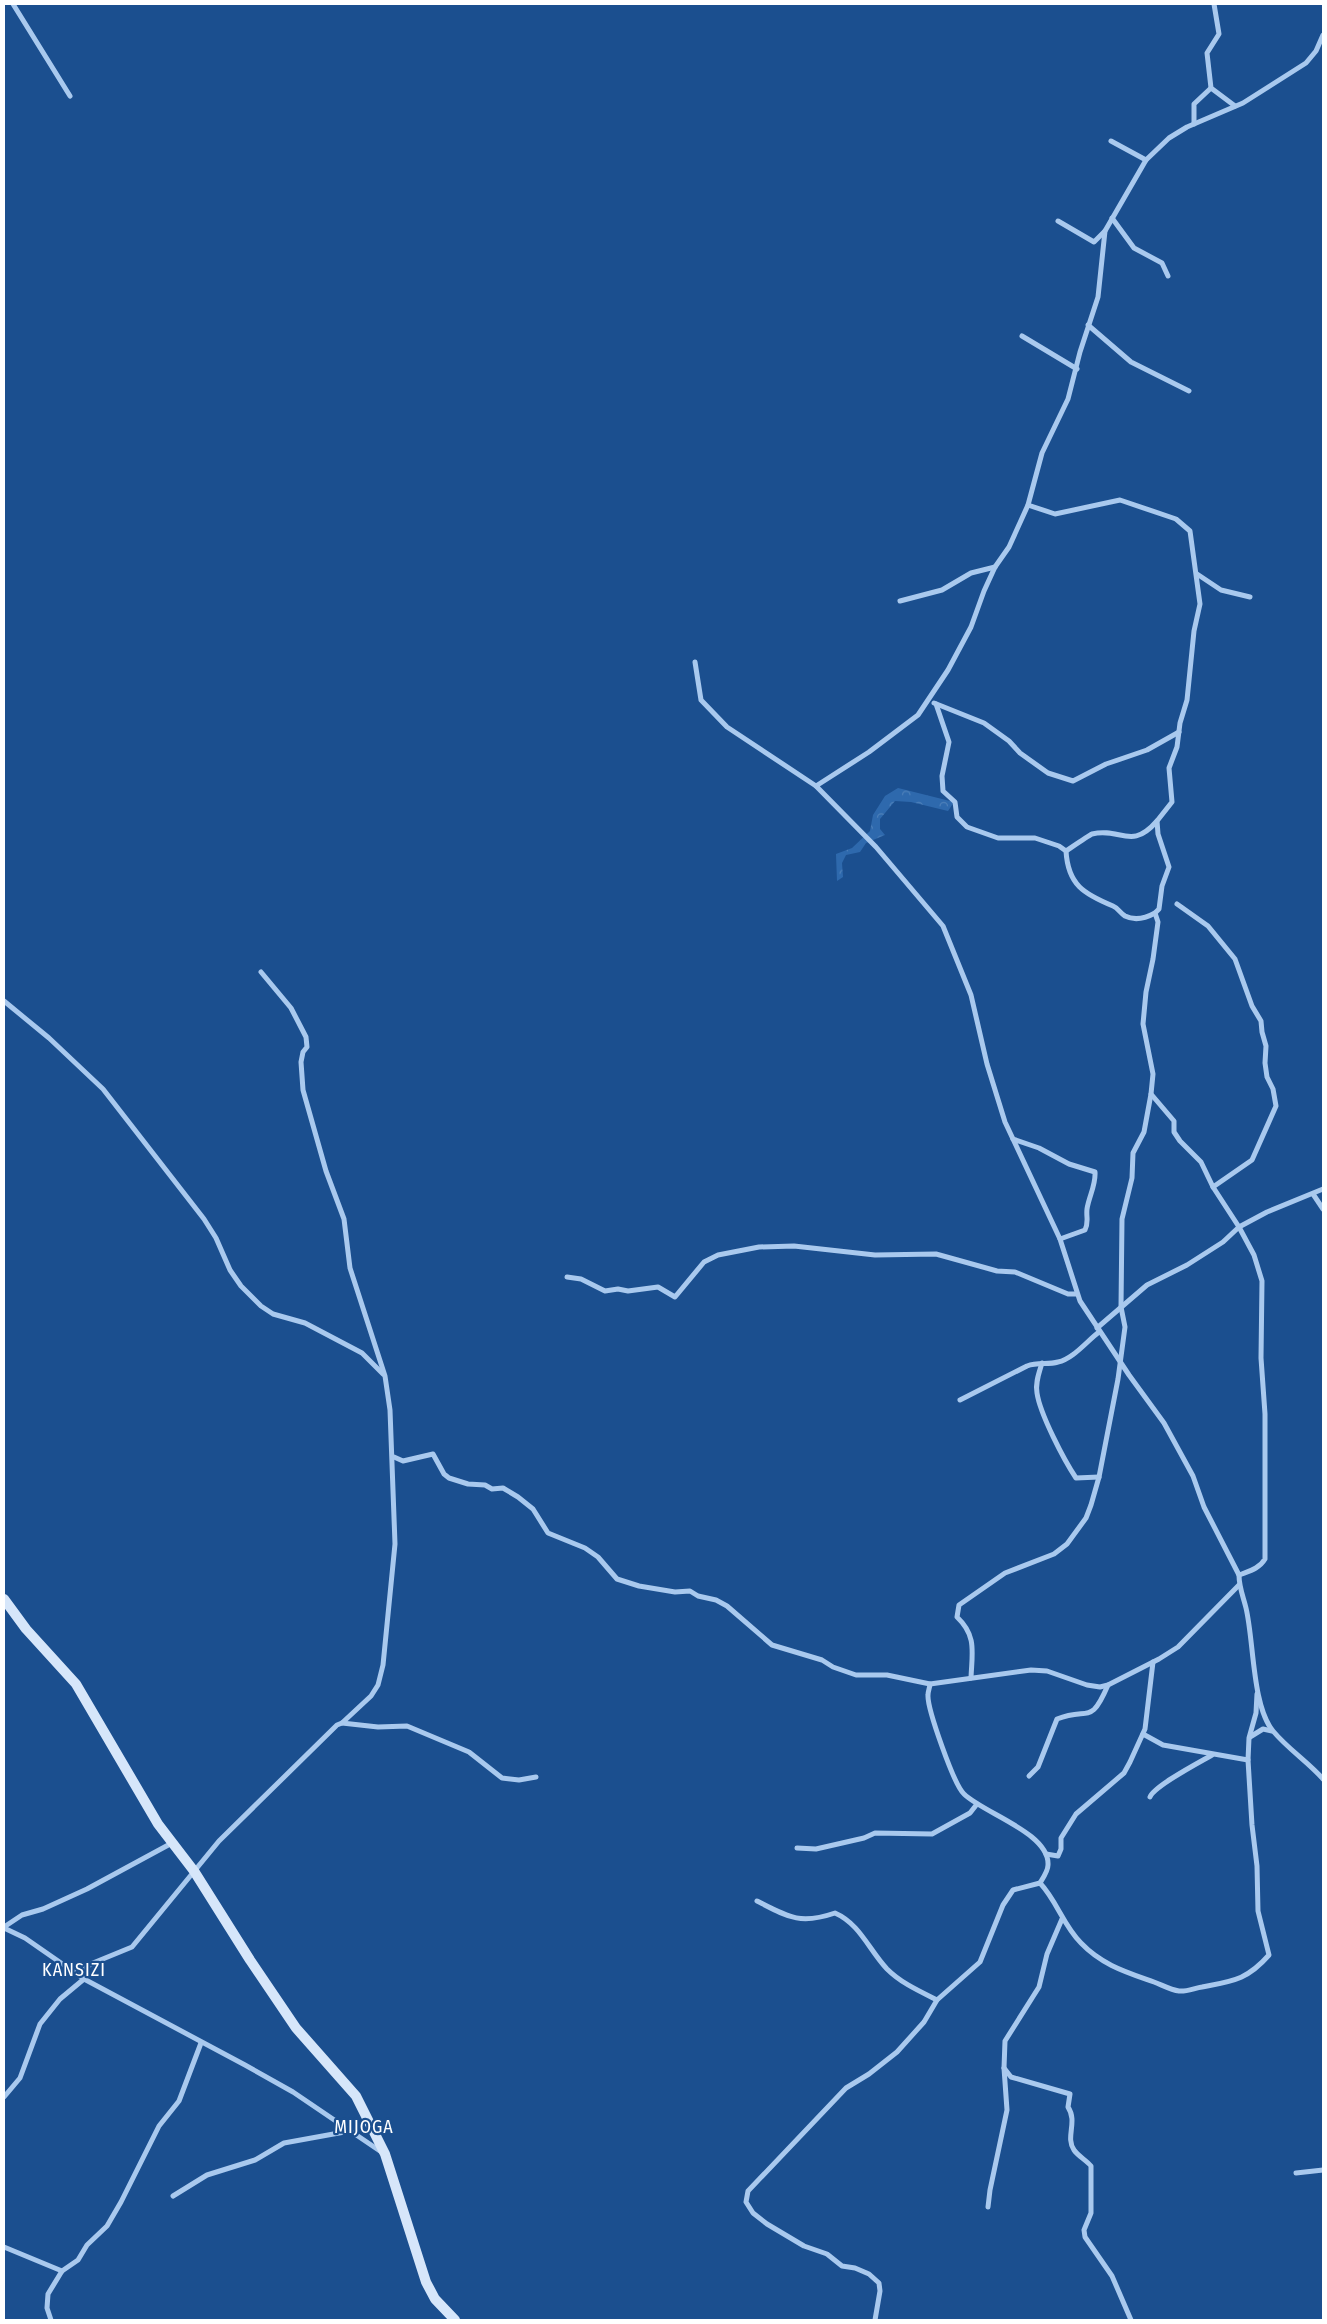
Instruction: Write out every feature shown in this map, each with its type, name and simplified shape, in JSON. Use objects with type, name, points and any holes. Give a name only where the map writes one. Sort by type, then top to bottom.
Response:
[{"type":"street","points":[[13,4],[70,96]]},
{"type":"street","points":[[1214,4],[1219,34],[1207,53],[1211,88],[1235,106]]},
{"type":"street","points":[[816,786],[869,752],[918,715],[928,702],[971,628],[995,567],[1009,547],[1028,505],[1042,453],[1068,399],[1088,325],[1098,298],[1106,231],[1146,160],[1168,138],[1235,106],[1306,62],[1316,51],[1323,35]]},
{"type":"street","points":[[1194,124],[1194,104],[1211,88]]},
{"type":"street","points":[[1111,141],[1146,160]]},
{"type":"street","points":[[1112,218],[1134,248],[1162,263],[1168,276]]},
{"type":"street","points":[[1058,221],[1094,242],[1106,231]]},
{"type":"street","points":[[1088,325],[1131,362],[1189,391]]},
{"type":"street","points":[[1022,336],[1077,369]]},
{"type":"street","points":[[1028,505],[1055,514],[1120,500],[1176,519],[1190,531],[1197,574],[1200,604],[1194,631],[1187,700],[1179,732],[1178,747],[1169,768],[1172,802],[1149,830],[1136,838],[1092,834],[1066,851]]},
{"type":"street","points":[[900,601],[942,590],[971,573],[988,567],[995,567]]},
{"type":"street","points":[[1197,574],[1220,590],[1250,598]]},
{"type":"street","points":[[694,662],[701,700],[727,727],[816,786],[876,847],[943,926],[971,995],[992,1081],[1012,1139],[1060,1239],[1077,1294],[1120,1363],[1164,1423],[1193,1476],[1204,1507],[1239,1575],[1239,1585],[1246,1608],[1258,1689],[1264,1715],[1272,1731],[1323,1779]]},
{"type":"street","points":[[928,702],[984,723],[1048,773],[1073,781],[1106,764],[1147,750],[1175,732],[1179,732]]},
{"type":"street","points":[[936,704],[938,717],[949,742],[944,762],[943,791],[954,802],[957,817],[967,827],[998,838],[1035,838],[1059,846],[1066,851]]},
{"type":"street","points":[[1066,851],[1067,865],[1078,885],[1087,895],[1116,907],[1126,916],[1143,919],[1160,909],[1162,886],[1170,866],[1158,834],[1157,821]]},
{"type":"street","points":[[1177,904],[1208,926],[1235,959],[1252,1006],[1261,1021],[1266,1046],[1264,1063],[1267,1077],[1273,1089],[1276,1106],[1252,1160],[1213,1187]]},
{"type":"street","points":[[970,1678],[972,1645],[970,1632],[956,1617],[959,1605],[1005,1574],[1054,1554],[1067,1544],[1086,1518],[1099,1477],[1125,1327],[1121,1306],[1122,1219],[1132,1178],[1133,1153],[1144,1132],[1153,1074],[1150,1067],[1143,1024],[1146,992],[1154,959],[1158,922],[1155,913]]},
{"type":"street","points":[[75,1973],[132,1946],[218,1841],[337,1725],[342,1723],[371,1696],[378,1685],[383,1665],[395,1544],[393,1506],[394,1457],[385,1376],[350,1268],[344,1219],[326,1171],[304,1090],[301,1062],[303,1052],[307,1047],[306,1037],[291,1008],[261,972]]},
{"type":"street","points":[[4,1001],[49,1038],[103,1089],[204,1219],[216,1238],[230,1270],[248,1293],[273,1314],[305,1323],[362,1354],[385,1376]]},
{"type":"street","points":[[1151,1094],[1174,1121],[1174,1132],[1200,1162],[1213,1187],[1239,1227],[1254,1254],[1262,1281],[1261,1358],[1265,1414],[1267,1540],[1265,1559],[1262,1565],[1239,1575]]},
{"type":"street","points":[[1012,1139],[1039,1148],[1069,1164],[1095,1172],[1096,1180],[1087,1210],[1088,1223],[1085,1230],[1060,1239]]},
{"type":"street","points":[[960,1400],[1027,1366],[1058,1362],[1066,1358],[1098,1330],[1121,1306],[1147,1285],[1187,1265],[1222,1242],[1239,1227],[1267,1212],[1323,1189]]},
{"type":"street","points":[[1313,1194],[1323,1209]]},
{"type":"street","points":[[567,1276],[581,1279],[605,1291],[618,1289],[628,1291],[658,1286],[675,1298],[704,1262],[718,1255],[759,1247],[794,1246],[875,1255],[936,1254],[997,1271],[1015,1272],[1068,1294],[1077,1294]]},
{"type":"street","points":[[1042,1363],[1038,1376],[1037,1393],[1043,1414],[1059,1448],[1076,1478],[1099,1477]]},
{"type":"street","points":[[394,1457],[403,1461],[433,1454],[444,1474],[449,1478],[468,1484],[485,1485],[492,1489],[502,1488],[533,1509],[548,1533],[585,1548],[598,1557],[617,1579],[639,1586],[675,1592],[690,1591],[698,1596],[716,1600],[727,1606],[772,1645],[822,1660],[833,1667],[856,1674],[887,1674],[930,1684],[1039,1670],[1086,1685],[1100,1687],[1108,1685],[1153,1662],[1178,1647],[1239,1585]]},
{"type":"street","points":[[4,1599],[26,1628],[76,1684],[128,1774],[172,1843],[194,1871],[250,1960],[296,2028],[356,2096],[385,2154],[426,2282],[435,2299],[454,2320]]},
{"type":"street","points":[[1046,1854],[1058,1856],[1061,1849],[1061,1838],[1076,1814],[1124,1773],[1143,1734],[1153,1662]]},
{"type":"street","points":[[875,2320],[880,2291],[879,2283],[869,2274],[855,2268],[842,2266],[827,2254],[804,2246],[767,2224],[753,2213],[746,2202],[748,2191],[846,2088],[869,2074],[897,2052],[924,2022],[937,2000],[980,1962],[1003,1904],[1013,1890],[1040,1883],[1048,1867],[1046,1854],[1036,1841],[962,1793],[941,1746],[927,1696],[930,1684]]},
{"type":"street","points":[[1029,1776],[1038,1767],[1057,1719],[1090,1714],[1100,1703],[1108,1685]]},
{"type":"street","points":[[1040,1883],[1052,1895],[1062,1919],[1080,1942],[1100,1960],[1119,1971],[1180,1991],[1234,1981],[1248,1975],[1258,1967],[1269,1955],[1258,1911],[1257,1866],[1252,1825],[1248,1760],[1249,1738],[1256,1713],[1258,1689]]},
{"type":"street","points":[[342,1723],[378,1728],[407,1726],[469,1752],[502,1778],[519,1780],[536,1778]]},
{"type":"street","points":[[1249,1738],[1254,1733],[1263,1729],[1272,1731]]},
{"type":"street","points":[[1143,1734],[1163,1745],[1248,1760]]},
{"type":"street","points":[[1150,1797],[1152,1793],[1168,1782],[1213,1755]]},
{"type":"street","points":[[797,1848],[816,1849],[864,1838],[875,1833],[932,1834],[970,1813],[977,1804]]},
{"type":"street","points":[[172,1843],[87,1890],[43,1909],[22,1915],[4,1928],[25,1938],[84,1980],[201,2043],[245,2064],[293,2092],[385,2154]]},
{"type":"street","points":[[758,1901],[786,1916],[811,1920],[835,1913],[846,1918],[887,1968],[908,1986],[937,2000]]},
{"type":"street","points":[[988,2207],[1007,2110],[1004,2068],[1005,2041],[1039,1987],[1047,1954],[1062,1919]]},
{"type":"street","points":[[4,2097],[20,2078],[40,2024],[60,1999],[84,1980]]},
{"type":"street","points":[[51,2320],[47,2308],[48,2294],[62,2271],[78,2260],[87,2245],[107,2226],[159,2126],[179,2101],[201,2043]]},
{"type":"street","points":[[1004,2068],[1011,2077],[1070,2094],[1068,2107],[1074,2125],[1070,2141],[1074,2150],[1091,2166],[1091,2213],[1084,2230],[1085,2237],[1112,2276],[1131,2320]]},
{"type":"street","points":[[173,2196],[206,2175],[255,2160],[284,2143],[351,2131]]},
{"type":"street","points":[[1296,2173],[1323,2170]]},
{"type":"street","points":[[4,2247],[62,2271]]},
{"type":"green space","points":[[898,788],[954,802],[948,811],[911,802],[895,801],[880,819],[880,829],[885,835],[866,843],[860,852],[846,855],[842,863],[843,877],[837,881],[836,854],[852,848],[870,831],[873,815],[885,796]]},
{"type":"district","name":"KANSIZI","points":[[74,1970]]},
{"type":"district","name":"MIJOGA","points":[[364,2127]]}]
